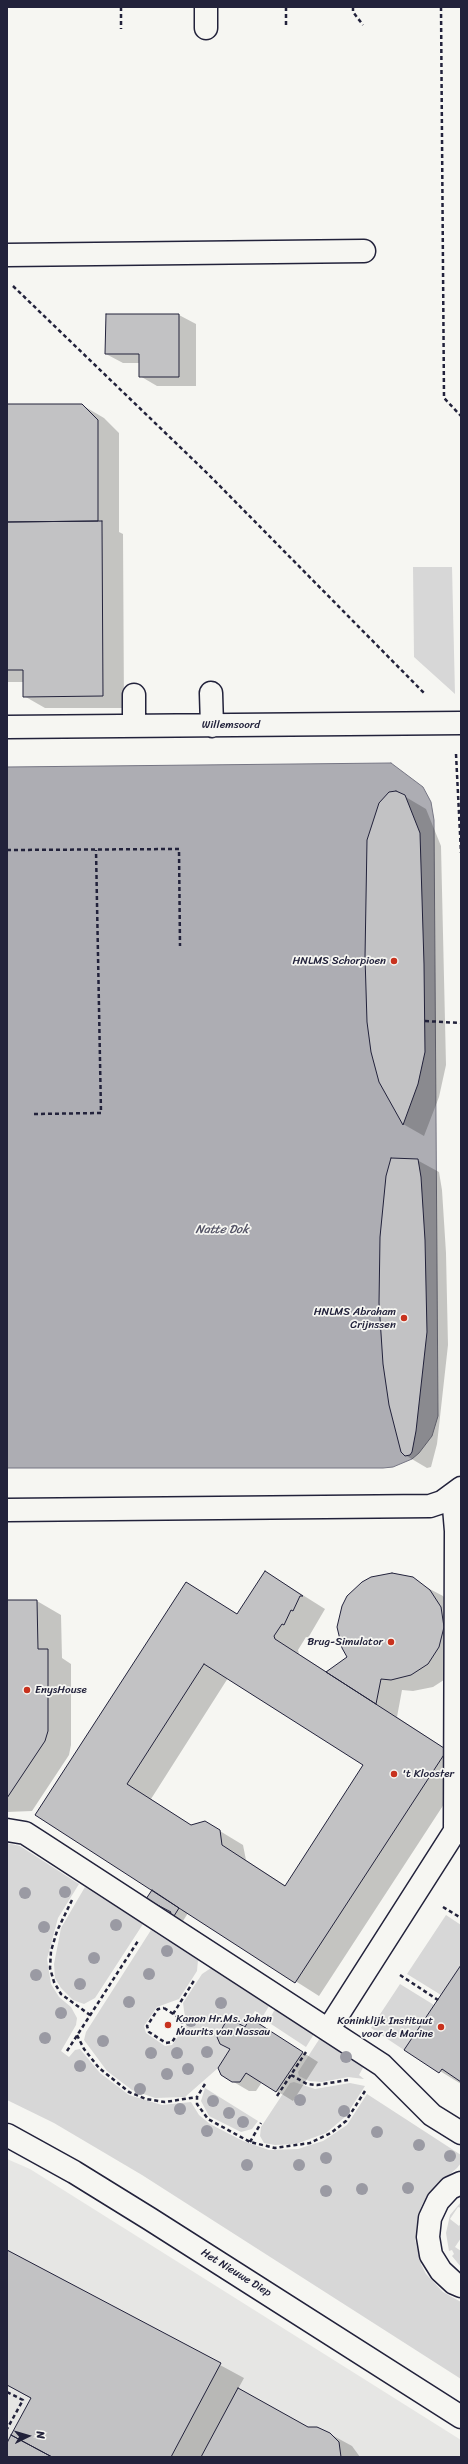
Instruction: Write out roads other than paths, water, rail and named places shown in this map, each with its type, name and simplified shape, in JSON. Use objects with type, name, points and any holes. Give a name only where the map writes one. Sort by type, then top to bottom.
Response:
[{"type":"street","points":[[7,255],[364,251]]},
{"type":"street","points":[[211,693],[212,726]]},
{"type":"street","points":[[134,695],[134,726]]},
{"type":"street","name":"Willemsoord","points":[[7,728],[458,723]]},
{"type":"street","points":[[7,1510],[430,1506],[457,1492],[455,1831],[374,1958],[326,2028]]},
{"type":"street","points":[[7,1830],[25,1833],[382,2065],[432,2114],[461,2133]]},
{"type":"street","name":"Het Nieuwe Diep","points":[[7,2135],[74,2172],[150,2219],[461,2417]]},
{"type":"street","points":[[461,2183],[450,2188],[438,2201],[430,2218],[428,2237],[431,2255],[441,2271],[454,2283],[461,2286]]},
{"type":"water","name":"Natte Dok","points":[[391,763],[423,787],[431,802],[434,820],[438,1416],[432,1436],[419,1453],[412,1459],[393,1467],[383,1468],[7,1468],[7,767]]},
{"type":"place","name":"HNLMS Schorpioen","points":[[394,961]]},
{"type":"place","name":"HNLMS Abraham Crijnssen","points":[[404,1318]]},
{"type":"place","name":"Brug-Simulator","points":[[391,1642]]},
{"type":"place","name":"EnysHouse","points":[[27,1690]]},
{"type":"place","name":"'t Klooster","points":[[394,1774]]},
{"type":"place","name":"Kanon Hr.Ms. Johan Maurits van Nassau","points":[[168,2025]]},
{"type":"place","name":"Koninklijk Instituut voor de Marine","points":[[441,2027]]}]
